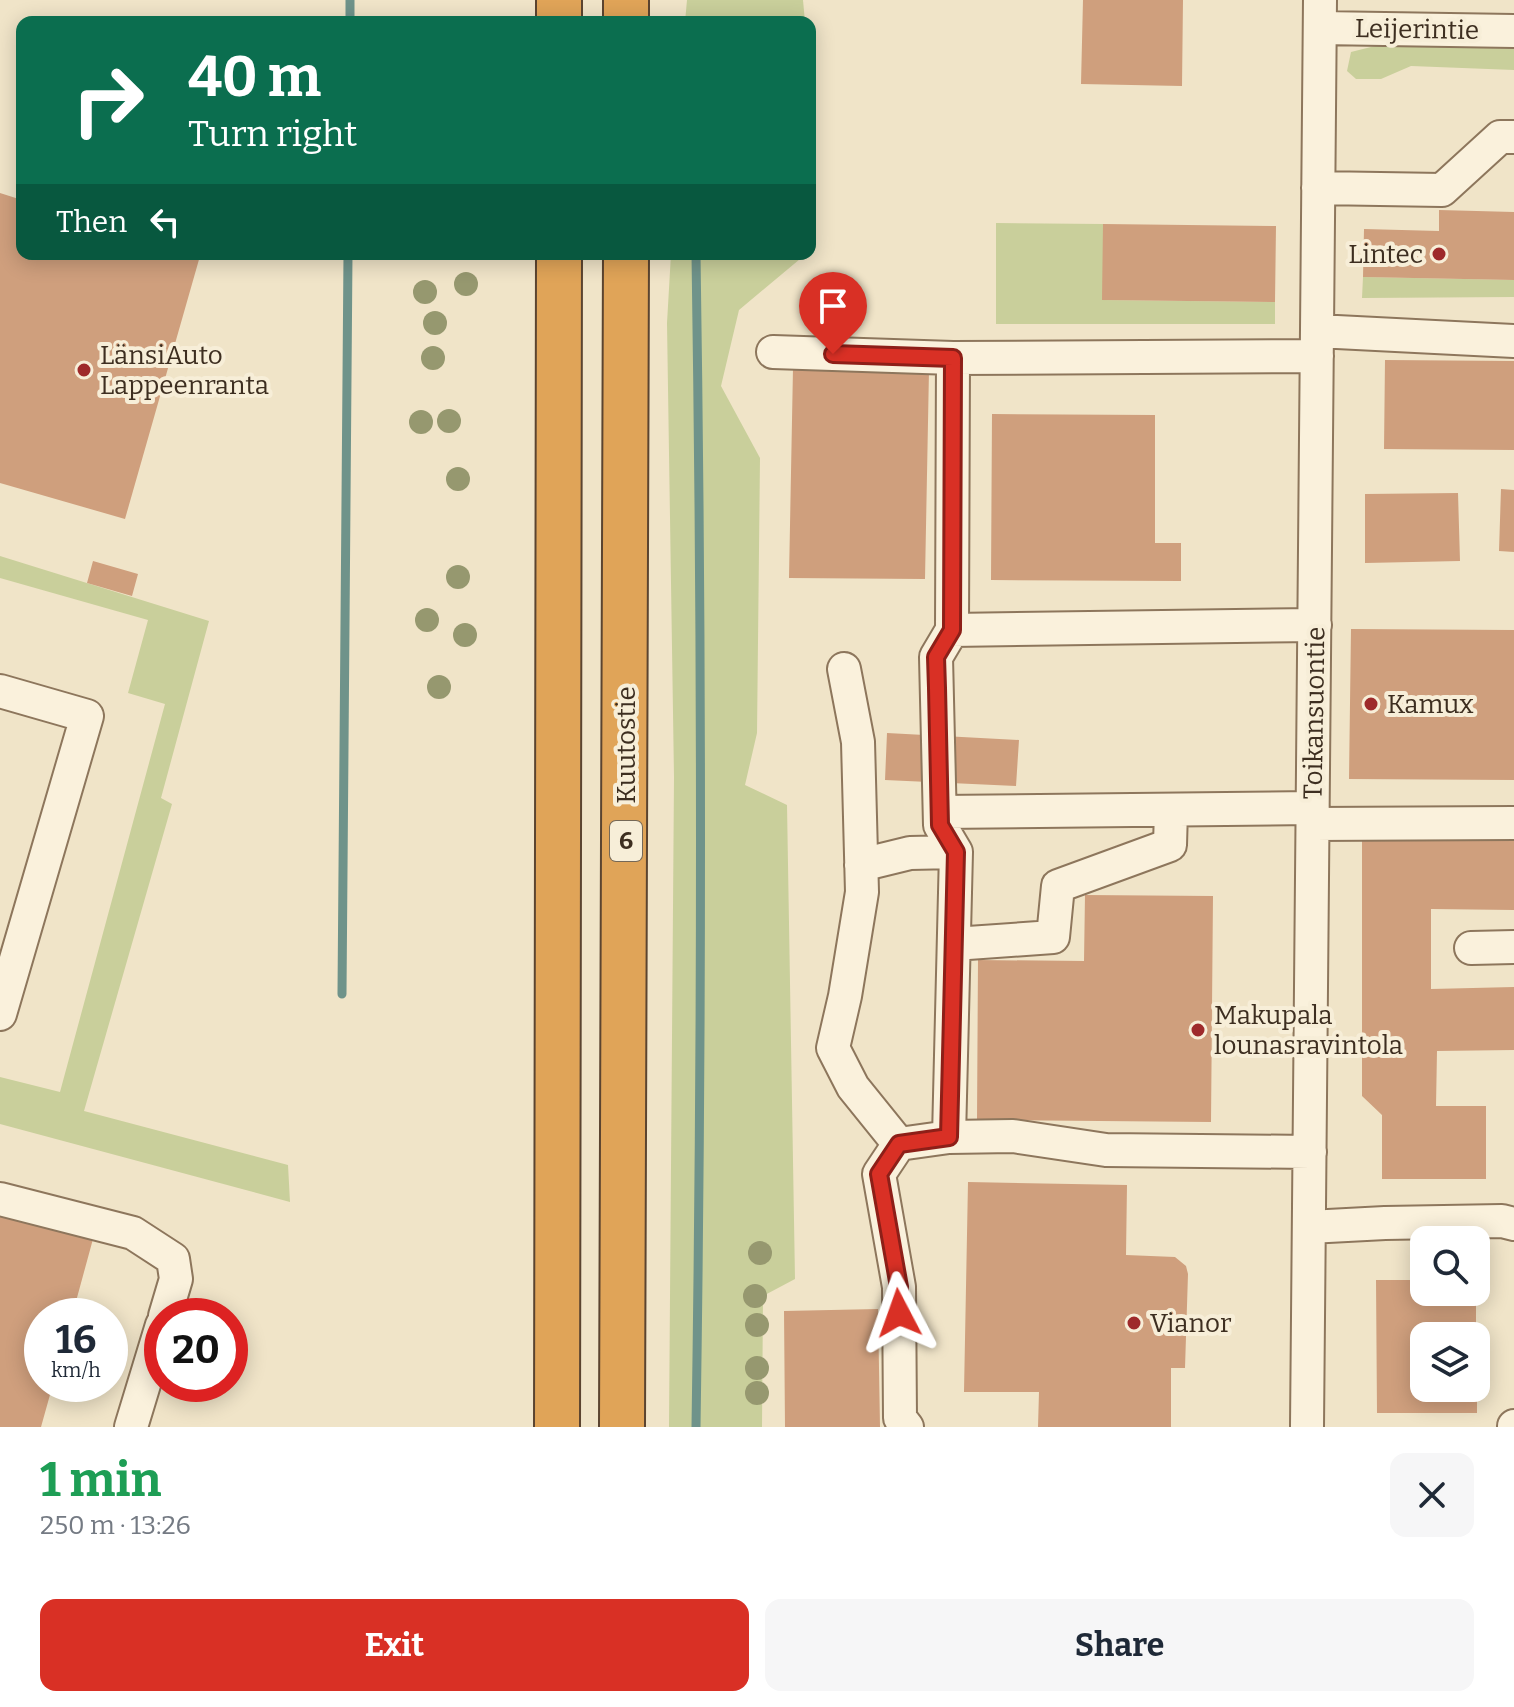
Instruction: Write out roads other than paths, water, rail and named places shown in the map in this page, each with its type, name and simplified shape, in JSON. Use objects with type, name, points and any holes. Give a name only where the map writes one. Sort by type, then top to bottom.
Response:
[{"type":"highway","points":[[557,1427],[559,260]]},
{"type":"highway","name":"Kuutostie","points":[[622,1427],[626,260]]},
{"type":"street","name":"Leijerintie","points":[[1320,14],[1514,31]]},
{"type":"street","name":"Toikansuontie","points":[[1307,1427],[1320,14]]},
{"type":"street","points":[[1318,188],[1442,190],[1500,137],[1514,137]]},
{"type":"street","points":[[773,352],[953,358],[1317,344],[1514,341]]},
{"type":"street","points":[[949,1137],[956,852],[940,825],[936,657],[952,630],[953,358]]},
{"type":"street","points":[[952,630],[1315,625]]},
{"type":"street","points":[[844,669],[858,742],[861,865],[859,906],[845,996],[833,1048],[853,1087],[899,1144]]},
{"type":"street","points":[[0,691],[87,716],[0,1014]]},
{"type":"street","points":[[940,812],[1171,810],[1514,823]]},
{"type":"street","points":[[954,944],[1053,937],[1058,886],[1170,845],[1171,810]]},
{"type":"street","points":[[861,865],[910,853],[956,852]]},
{"type":"street","points":[[1471,948],[1514,947]]},
{"type":"street","points":[[907,1427],[900,1418],[899,1287],[879,1174],[899,1144],[949,1137],[1013,1136],[1106,1150],[1310,1152]]},
{"type":"street","points":[[0,1199],[133,1233],[173,1259],[176,1279],[170,1298]]},
{"type":"street","points":[[1309,1227],[1502,1221],[1514,1224]]},
{"type":"street","points":[[131,1427],[144,1384]]},
{"type":"waterway","points":[[350,0],[350,16]]},
{"type":"waterway","points":[[342,994],[348,260]]},
{"type":"waterway","points":[[696,260],[700,840],[696,1427]]},
{"type":"place","name":"Lintec","points":[[1439,254]]},
{"type":"place","name":"LänsiAuto Lappeenranta","points":[[84,370]]},
{"type":"place","name":"Kamux","points":[[1371,704]]},
{"type":"place","name":"Makupala lounasravintola","points":[[1198,1030]]},
{"type":"place","name":"Vianor","points":[[1134,1323]]}]
